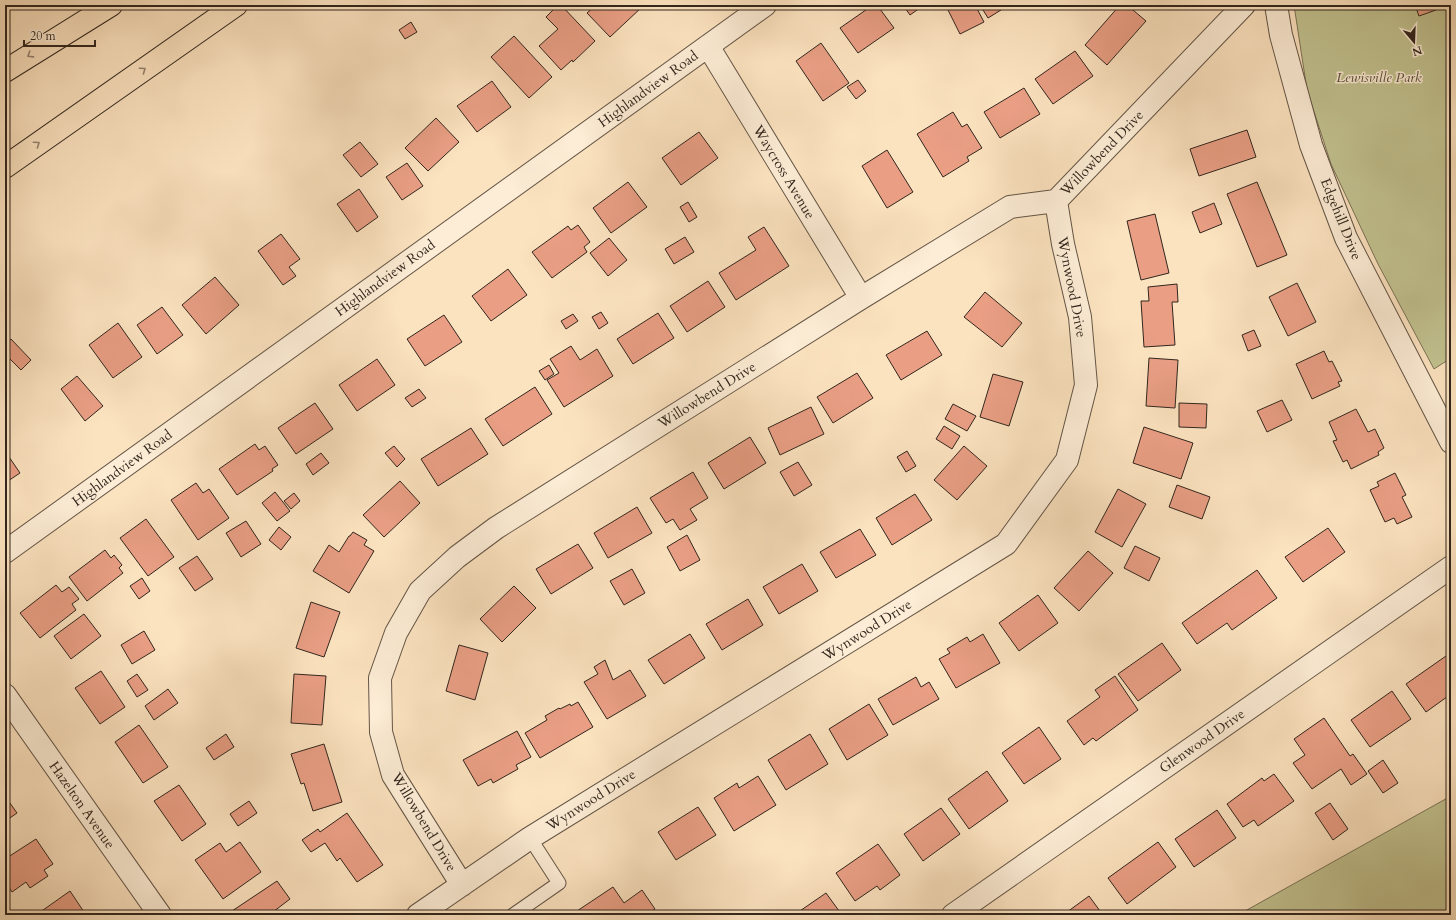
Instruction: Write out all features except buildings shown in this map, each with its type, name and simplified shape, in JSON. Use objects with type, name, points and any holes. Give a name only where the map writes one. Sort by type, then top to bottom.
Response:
[{"type":"highway","points":[[5,71],[111,5]]},
{"type":"highway","points":[[5,167],[236,5]]},
{"type":"street","name":"Highlandview Road","points":[[5,552],[765,5]]},
{"type":"street","name":"Willowbend Drive","points":[[462,885],[393,776],[381,732],[380,678],[396,633],[420,591],[457,557],[496,528],[861,298],[1010,207],[1056,201],[1244,5]]},
{"type":"street","name":"Edgehill Drive","points":[[1276,5],[1281,35],[1311,145],[1346,238],[1451,442]]},
{"type":"street","name":"Waycross Avenue","points":[[708,46],[861,298]]},
{"type":"street","name":"Wynwood Drive","points":[[418,915],[530,838],[1006,544],[1067,460],[1086,385],[1080,317],[1063,244],[1056,201]]},
{"type":"street","name":"Glenwood Drive","points":[[953,915],[1451,567]]},
{"type":"street","name":"Hazelton Avenue","points":[[5,694],[160,915]]},
{"type":"lane","points":[[513,915],[559,883],[530,838]]},
{"type":"green space","name":"Lewisville Park","points":[[1294,5],[1451,5],[1451,358],[1434,369],[1378,264],[1331,164],[1307,90]]},
{"type":"green space","points":[[1451,796],[1451,915],[1238,915]]}]
